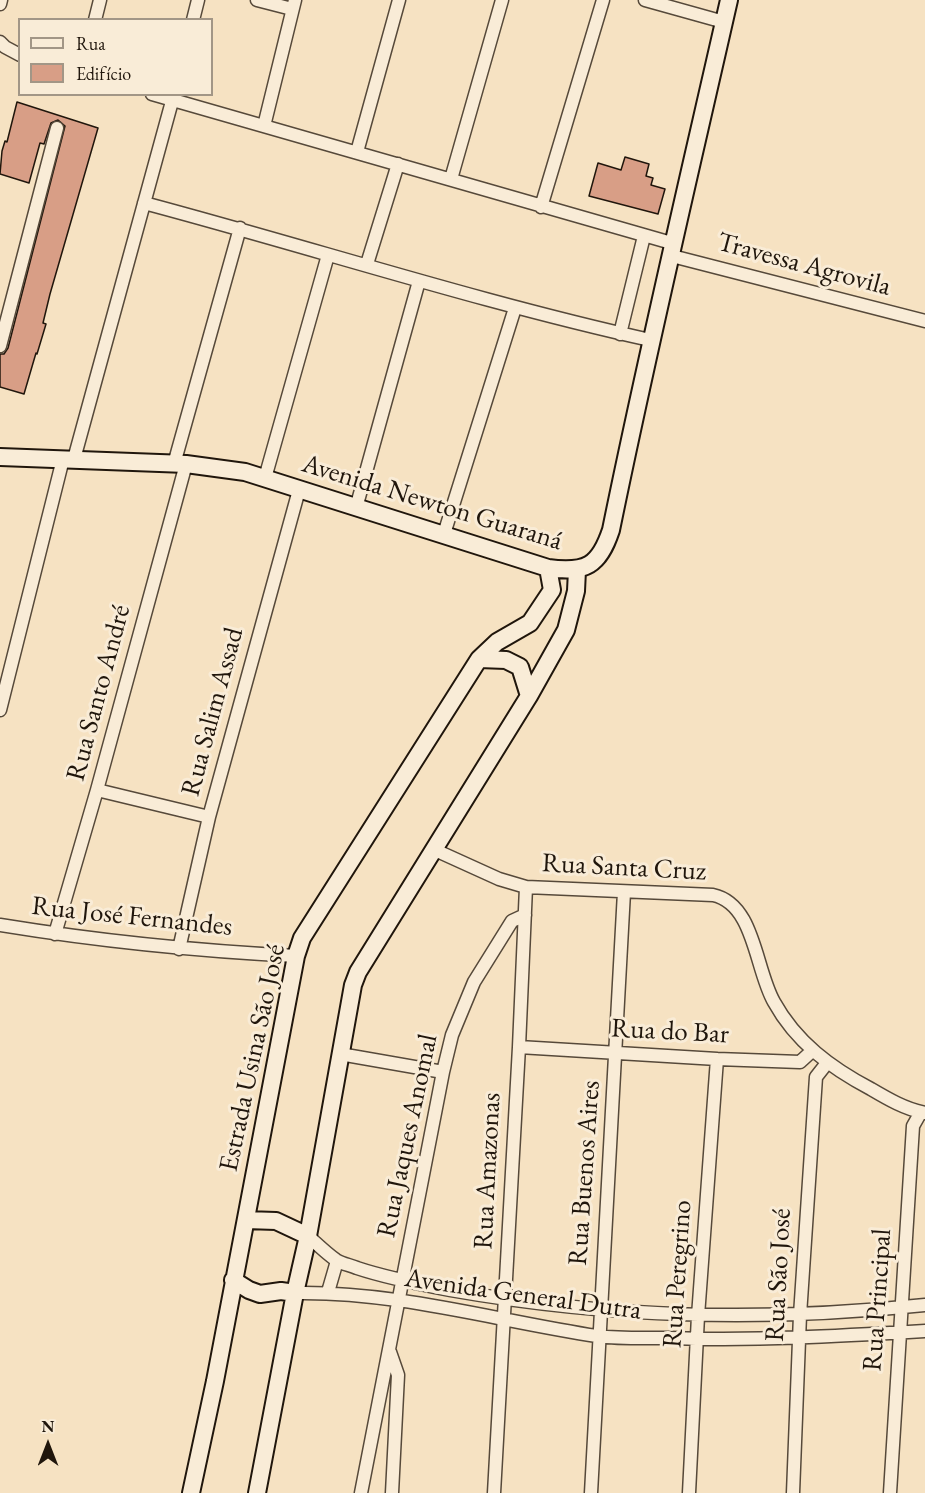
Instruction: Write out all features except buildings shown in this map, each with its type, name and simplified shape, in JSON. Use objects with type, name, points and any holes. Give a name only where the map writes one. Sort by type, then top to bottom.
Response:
[{"type":"main road","name":"Avenida Newton Guaraná","points":[[0,457],[180,464],[222,468],[266,478],[548,568],[577,570],[590,565],[599,558],[606,546],[650,340],[673,250],[729,0]]},
{"type":"main road","name":"Estrada Usina São José","points":[[191,1493],[215,1381],[296,956],[302,938],[479,659],[497,642],[530,623],[552,590],[548,568]]},
{"type":"main road","points":[[257,1493],[308,1236],[353,985],[358,972],[529,696],[566,630],[576,591],[577,570]]},
{"type":"main road","points":[[479,659],[506,660],[520,666],[529,696]]},
{"type":"main road","points":[[246,1220],[276,1221],[308,1236]]},
{"type":"main road","points":[[233,1280],[260,1294],[281,1291],[295,1293]]},
{"type":"street","points":[[0,4],[1,0]]},
{"type":"street","points":[[96,18],[100,0]]},
{"type":"street","points":[[194,18],[198,0]]},
{"type":"street","points":[[257,0],[293,4],[264,126]]},
{"type":"street","points":[[357,152],[399,0]]},
{"type":"street","points":[[451,179],[502,0]]},
{"type":"street","points":[[541,207],[603,0]]},
{"type":"street","points":[[645,0],[724,22]]},
{"type":"street","points":[[0,42],[18,54]]},
{"type":"street","points":[[0,710],[68,459],[173,98]]},
{"type":"street","name":"Travessa Agrovila","points":[[173,98],[644,236],[673,250],[925,321]]},
{"type":"street","points":[[0,346],[5,311],[57,128]]},
{"type":"street","points":[[367,264],[398,164]]},
{"type":"street","points":[[144,203],[240,228],[515,308],[650,340]]},
{"type":"street","name":"Rua Santo André","points":[[56,934],[97,790],[240,228]]},
{"type":"street","points":[[620,334],[644,236]]},
{"type":"street","points":[[266,478],[328,255]]},
{"type":"street","points":[[356,508],[419,281]]},
{"type":"street","points":[[444,534],[515,308]]},
{"type":"street","name":"Rua Salim Assad","points":[[179,949],[209,817],[299,490]]},
{"type":"street","points":[[97,790],[209,817]]},
{"type":"street","name":"Rua Santa Cruz","points":[[435,850],[499,879],[526,887],[713,896],[732,903],[745,921],[772,999],[789,1025],[812,1051],[843,1075],[898,1104],[923,1112]]},
{"type":"street","name":"Rua Amazonas","points":[[494,1493],[526,887]]},
{"type":"street","name":"Rua Buenos Aires","points":[[591,1493],[617,1053],[624,892]]},
{"type":"street","name":"Rua Jaques Anomal","points":[[361,1493],[452,1035],[474,982],[512,921],[525,915]]},
{"type":"street","name":"Rua José Fernandes","points":[[0,925],[179,949],[296,956]]},
{"type":"street","name":"Rua do Bar","points":[[519,1047],[800,1062],[812,1051]]},
{"type":"street","points":[[340,1054],[443,1072]]},
{"type":"street","name":"Rua Peregrino","points":[[689,1493],[698,1316],[717,1059]]},
{"type":"street","name":"Rua São José","points":[[793,1493],[800,1315],[816,1077],[827,1063]]},
{"type":"street","name":"Rua Principal","points":[[890,1493],[913,1126],[923,1112]]},
{"type":"street","name":"Avenida General Dutra","points":[[308,1236],[337,1261],[377,1275],[505,1299],[601,1310],[698,1316],[800,1315],[925,1305]]},
{"type":"street","points":[[328,1292],[337,1261]]},
{"type":"street","name":"Avenida General Dutra","points":[[295,1293],[328,1292],[399,1301],[600,1336],[697,1339],[799,1338],[925,1331]]},
{"type":"street","points":[[390,1351],[399,1374],[392,1493]]}]
